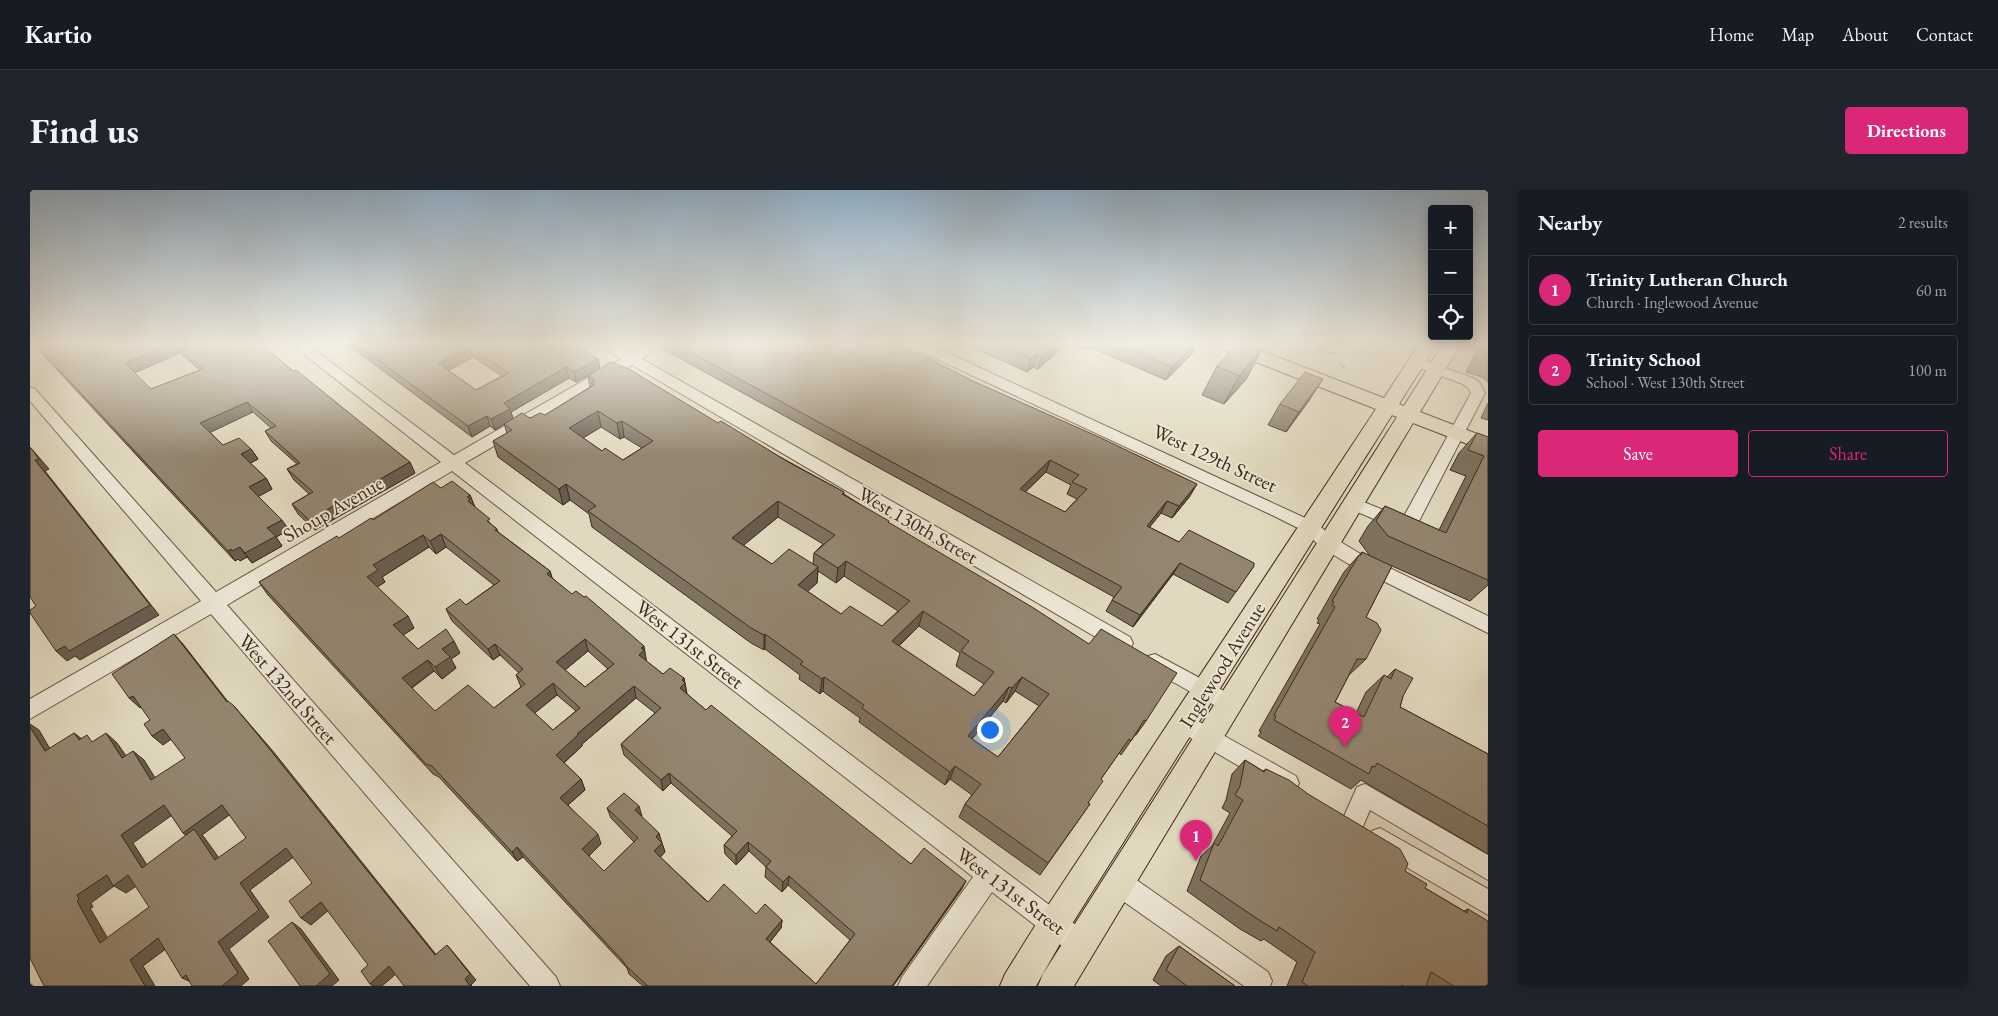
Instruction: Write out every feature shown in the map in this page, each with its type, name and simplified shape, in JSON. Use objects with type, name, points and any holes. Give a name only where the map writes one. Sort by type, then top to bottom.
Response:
[{"type":"main road","points":[[1322,381],[1488,446]]},
{"type":"main road","name":"Inglewood Avenue","points":[[1055,986],[1230,704],[1319,535],[1354,504],[1399,411],[1410,381]]},
{"type":"main road","name":"Inglewood Avenue","points":[[1017,986],[1054,924],[1205,691],[1319,535],[1399,411],[1427,381]]},
{"type":"street","name":"West 131st Street","points":[[347,381],[1080,944]]},
{"type":"street","name":"Shoup Avenue","points":[[30,710],[594,381]]},
{"type":"street","name":"West 130th Street","points":[[670,381],[1230,704]]},
{"type":"street","name":"West 129th Street","points":[[994,381],[1319,535],[1353,558],[1488,625]]},
{"type":"street","points":[[1354,504],[1407,527],[1456,433],[1482,399],[1474,385],[1465,381]]},
{"type":"street","name":"West 132nd Street","points":[[30,392],[547,986]]},
{"type":"street","points":[[1185,723],[1303,792]]},
{"type":"street","points":[[1488,868],[1365,795],[1345,818],[1488,904]]},
{"type":"street","points":[[911,986],[989,875]]},
{"type":"street","points":[[1119,883],[1260,981]]},
{"type":"building","points":[[70,381],[143,381],[151,389],[171,381],[310,381],[410,462],[309,520],[292,504],[313,492],[287,469],[300,463],[265,431],[276,426],[247,402],[200,423],[223,445],[239,438],[251,449],[241,454],[266,478],[249,487],[282,520],[267,528],[276,536],[245,553],[240,547],[228,551]]},
{"type":"building","points":[[407,381],[464,381],[476,390],[493,381],[542,381],[504,403],[510,409],[491,419],[487,416],[468,426]]},
{"type":"building","points":[[593,381],[649,381],[718,423],[721,421],[790,463],[844,492],[842,494],[1032,607],[1089,644],[1101,629],[1177,673],[1146,721],[1144,720],[1131,741],[1129,739],[1101,779],[1103,781],[1088,803],[1090,804],[1048,863],[965,804],[981,784],[955,766],[950,772],[862,708],[864,705],[826,678],[822,679],[800,664],[803,662],[801,660],[765,634],[751,628],[588,511],[596,506],[566,484],[559,489],[493,441],[512,430],[504,424],[522,413],[530,418],[540,413],[545,415],[594,385],[591,383]],"holes":[[[598,411],[617,423],[622,421],[653,441],[623,460],[605,448],[602,451],[569,428]],[[778,501],[835,535],[814,553],[838,568],[846,561],[910,601],[882,626],[850,606],[841,614],[798,585],[818,567],[789,549],[772,564],[732,538]],[[923,611],[969,641],[961,651],[994,672],[974,696],[892,641]],[[1022,677],[1049,694],[998,757],[968,736],[1009,687],[1012,688]]]},
{"type":"building","points":[[743,381],[973,381],[1101,438],[1197,484],[1179,506],[1167,501],[1147,526],[1179,542],[1189,530],[1254,563],[1254,566],[1236,592],[1180,563],[1140,615],[1112,600],[1122,587]],"holes":[[[1050,460],[1079,475],[1072,482],[1087,489],[1065,512],[1020,489]]]},
{"type":"building","points":[[1298,381],[1321,381],[1299,412],[1280,404]]},
{"type":"building","points":[[1477,433],[1488,437],[1488,580],[1388,536],[1376,521],[1385,506],[1446,533],[1484,456],[1468,450]]},
{"type":"building","points":[[30,447],[39,459],[35,460],[150,605],[69,651],[65,646],[56,651],[30,613],[30,610],[36,606],[30,597]]},
{"type":"building","points":[[452,481],[470,495],[467,497],[470,499],[468,501],[490,519],[487,521],[497,529],[495,530],[550,571],[547,574],[572,594],[576,591],[584,597],[586,596],[644,646],[641,648],[644,650],[639,655],[663,674],[670,668],[684,678],[682,680],[685,683],[680,688],[706,710],[711,705],[911,864],[924,848],[966,881],[892,986],[648,986],[626,966],[517,847],[512,852],[432,766],[426,764],[259,582],[337,536],[339,538],[371,518],[373,520],[433,482],[441,488]],"holes":[[[441,534],[500,581],[466,605],[460,599],[446,609],[488,649],[495,644],[523,669],[516,675],[525,684],[494,708],[468,685],[435,711],[402,678],[428,660],[435,667],[450,657],[442,649],[454,641],[446,629],[418,649],[393,625],[408,616],[367,577],[378,570],[373,565],[423,535],[430,541]],[[585,639],[614,664],[585,687],[556,662]],[[553,683],[580,708],[553,730],[526,705]],[[634,686],[661,708],[621,744],[661,780],[669,773],[737,831],[724,845],[736,855],[748,842],[771,861],[766,867],[783,882],[789,876],[855,934],[816,984],[766,939],[782,920],[765,904],[756,914],[724,884],[708,902],[704,899],[654,851],[662,843],[656,837],[659,833],[635,810],[639,806],[624,793],[607,808],[638,838],[604,871],[582,849],[598,834],[560,798],[581,779],[556,755],[577,734]]]},
{"type":"building","points":[[1362,552],[1392,566],[1366,617],[1377,623],[1381,630],[1366,659],[1357,659],[1335,702],[1364,717],[1384,675],[1391,679],[1395,669],[1413,678],[1403,696],[1400,707],[1488,754],[1488,826],[1377,763],[1375,767],[1372,766],[1369,774],[1274,720],[1276,716],[1274,715],[1335,607],[1332,605],[1334,602],[1332,601]]},
{"type":"building","points":[[174,634],[227,702],[234,706],[263,741],[435,955],[447,945],[470,974],[465,979],[470,986],[404,986],[389,966],[370,984],[361,971],[368,965],[321,902],[301,918],[289,901],[312,883],[286,848],[240,883],[259,910],[218,942],[238,973],[222,986],[192,986],[186,975],[182,978],[158,938],[130,960],[145,986],[44,986],[30,958],[30,727],[45,751],[74,733],[79,740],[87,735],[92,742],[106,733],[122,758],[133,751],[151,780],[185,758],[163,729],[152,736],[144,724],[150,720],[133,696],[129,698],[112,674]],"holes":[[[164,805],[183,833],[222,805],[246,838],[215,860],[194,829],[142,868],[121,835]],[[107,875],[113,886],[128,875],[149,907],[100,943],[77,901],[79,899],[77,895]]]},
{"type":"building","points":[[1245,760],[1264,772],[1266,769],[1289,780],[1308,794],[1400,849],[1408,864],[1405,871],[1427,884],[1425,888],[1467,913],[1468,909],[1488,921],[1488,986],[1454,986],[1431,972],[1426,986],[1308,986],[1302,982],[1315,952],[1279,927],[1277,931],[1256,918],[1200,880],[1214,843],[1218,846],[1243,800],[1235,795],[1240,786]]},
{"type":"building","points":[[292,922],[330,974],[316,986],[300,986],[268,941]]},
{"type":"building","points":[[1179,946],[1235,986],[1187,986],[1166,970]]},
{"type":"place","name":"Trinity School","points":[[1345,747]]},
{"type":"place","name":"Trinity Lutheran Church","points":[[1196,861]]}]
